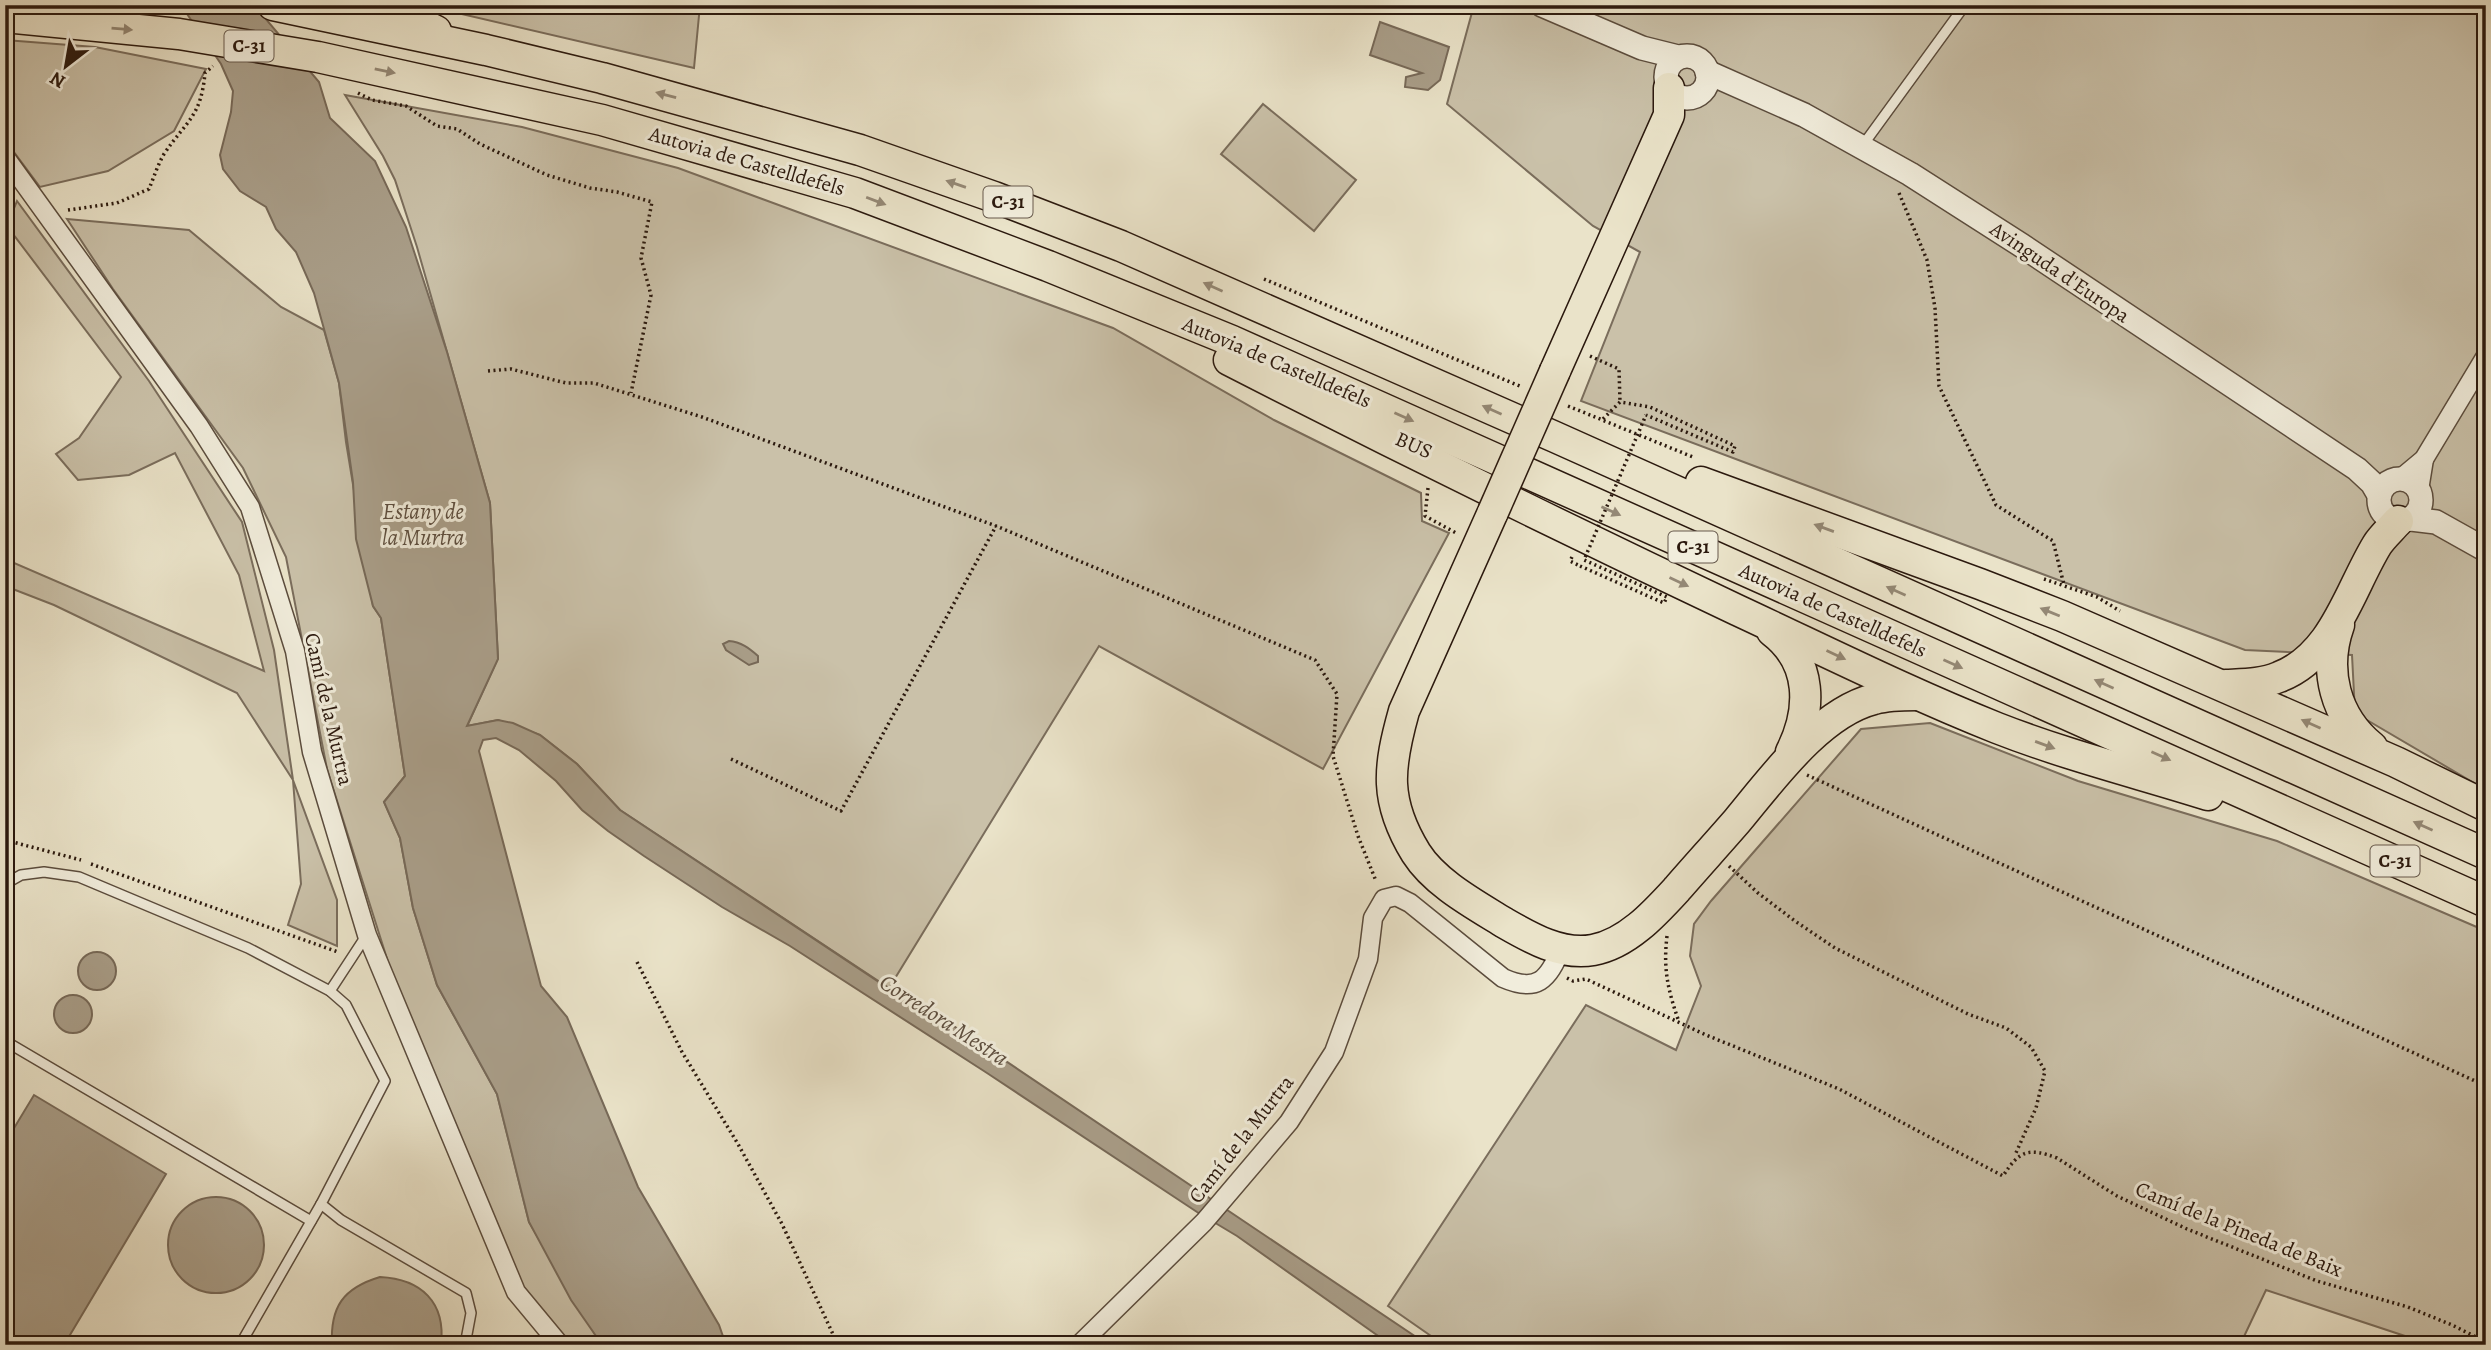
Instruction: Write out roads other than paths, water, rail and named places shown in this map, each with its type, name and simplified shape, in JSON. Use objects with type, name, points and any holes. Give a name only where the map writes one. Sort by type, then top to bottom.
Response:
[{"type":"highway","points":[[316,14],[339,13],[360,5]]},
{"type":"highway","points":[[396,5],[416,21],[432,29],[486,50]]},
{"type":"highway","name":"Autovia de Castelldefels","points":[[275,6],[486,50],[732,113],[860,150],[994,197],[1121,246],[1555,437],[2486,854]]},
{"type":"highway","name":"Autovia de Castelldefels","points":[[13,20],[179,34],[318,57],[602,120],[718,151],[855,193],[1048,266],[1244,346],[2486,902]]},
{"type":"highway","points":[[1683,85],[1404,711],[1395,742],[1391,776],[1394,807],[1406,836],[1421,861],[1449,886],[1532,939],[1564,963],[1610,945],[1641,925],[1793,768],[1823,727],[1843,713],[1872,699],[1920,695]]},
{"type":"highway","points":[[1048,266],[1463,479],[1920,695],[1997,728],[2059,750],[2336,835]]},
{"type":"highway","points":[[1555,437],[1674,472],[1980,584],[2222,685],[2396,762],[2486,806]]},
{"type":"highway","points":[[2222,685],[2251,684],[2277,678],[2293,671],[2318,649],[2344,609],[2400,500]]},
{"type":"highway","points":[[2344,609],[2331,658],[2337,698],[2346,720],[2360,737],[2375,750],[2396,762]]},
{"type":"highway","points":[[1752,616],[1789,648],[1804,674],[1807,706],[1793,768]]},
{"type":"street","name":"Avinguda d'Europa","points":[[1542,5],[1642,48],[1683,85],[1752,92],[1804,115],[1862,146],[2021,245],[2400,500],[2486,550]]},
{"type":"street","name":"Camí de la Murtra","points":[[5,157],[199,426],[250,507],[295,651],[312,752],[367,935],[516,1292],[559,1345]]},
{"type":"street","points":[[2400,500],[2486,356]]},
{"type":"street","name":"Camí de la Murtra","points":[[1079,1345],[1204,1222],[1289,1122],[1334,1052],[1368,959],[1373,918],[1384,899],[1396,896],[1410,903],[1503,978],[1520,986],[1536,983],[1564,963]]},
{"type":"lane","points":[[1862,146],[1965,5]]},
{"type":"lane","points":[[1285,389],[1334,424],[1356,436]]},
{"type":"lane","name":"BUS","points":[[1431,473],[1463,479]]},
{"type":"lane","points":[[5,884],[21,875],[44,872],[79,877],[248,948],[330,991],[346,1005],[385,1082],[321,1204],[240,1345]]},
{"type":"lane","points":[[330,991],[367,935]]},
{"type":"lane","points":[[5,1041],[311,1221]]},
{"type":"lane","points":[[321,1204],[341,1220],[466,1293],[471,1313],[465,1345]]},
{"type":"water","name":"Estany de la Murtra","points":[[181,5],[254,5],[319,82],[330,118],[375,161],[406,227],[447,352],[490,503],[498,659],[467,726],[498,720],[513,723],[540,735],[577,764],[620,810],[888,988],[903,992],[1428,1345],[1391,1345],[1237,1236],[790,946],[722,907],[644,856],[582,810],[556,781],[519,750],[496,738],[483,740],[479,751],[541,986],[567,1017],[638,1187],[719,1325],[726,1345],[616,1345],[596,1336],[571,1300],[529,1222],[497,1094],[437,985],[413,908],[400,838],[384,802],[405,776],[381,618],[373,606],[356,539],[353,482],[339,383],[314,293],[296,252],[276,229],[266,207],[240,191],[223,169],[220,155],[231,112],[233,91],[221,64]]},
{"type":"water","points":[[1380,22],[1449,47],[1440,80],[1428,90],[1405,87],[1406,77],[1422,73],[1370,55]]},
{"type":"water","points":[[729,641],[748,648],[758,656],[758,662],[749,665],[726,650],[723,644]]},
{"type":"water","points":[[97,952],[111,957],[116,971],[111,985],[97,990],[83,985],[78,971],[83,957]]},
{"type":"water","points":[[73,995],[87,1000],[92,1014],[87,1028],[73,1033],[59,1028],[54,1014],[59,1000]]},
{"type":"water","points":[[34,1095],[166,1174],[64,1345],[5,1345],[5,1143]]},
{"type":"water","points":[[216,1197],[234,1200],[250,1211],[261,1227],[264,1245],[261,1263],[250,1279],[234,1290],[216,1293],[198,1290],[182,1279],[171,1263],[168,1245],[171,1227],[182,1211],[198,1200]]},
{"type":"water","points":[[380,1277],[408,1282],[428,1296],[439,1317],[441,1345],[332,1345],[333,1320],[341,1301],[357,1287]]},
{"type":"water label","name":"Corredora Mestra","points":[[944,1020]]}]
